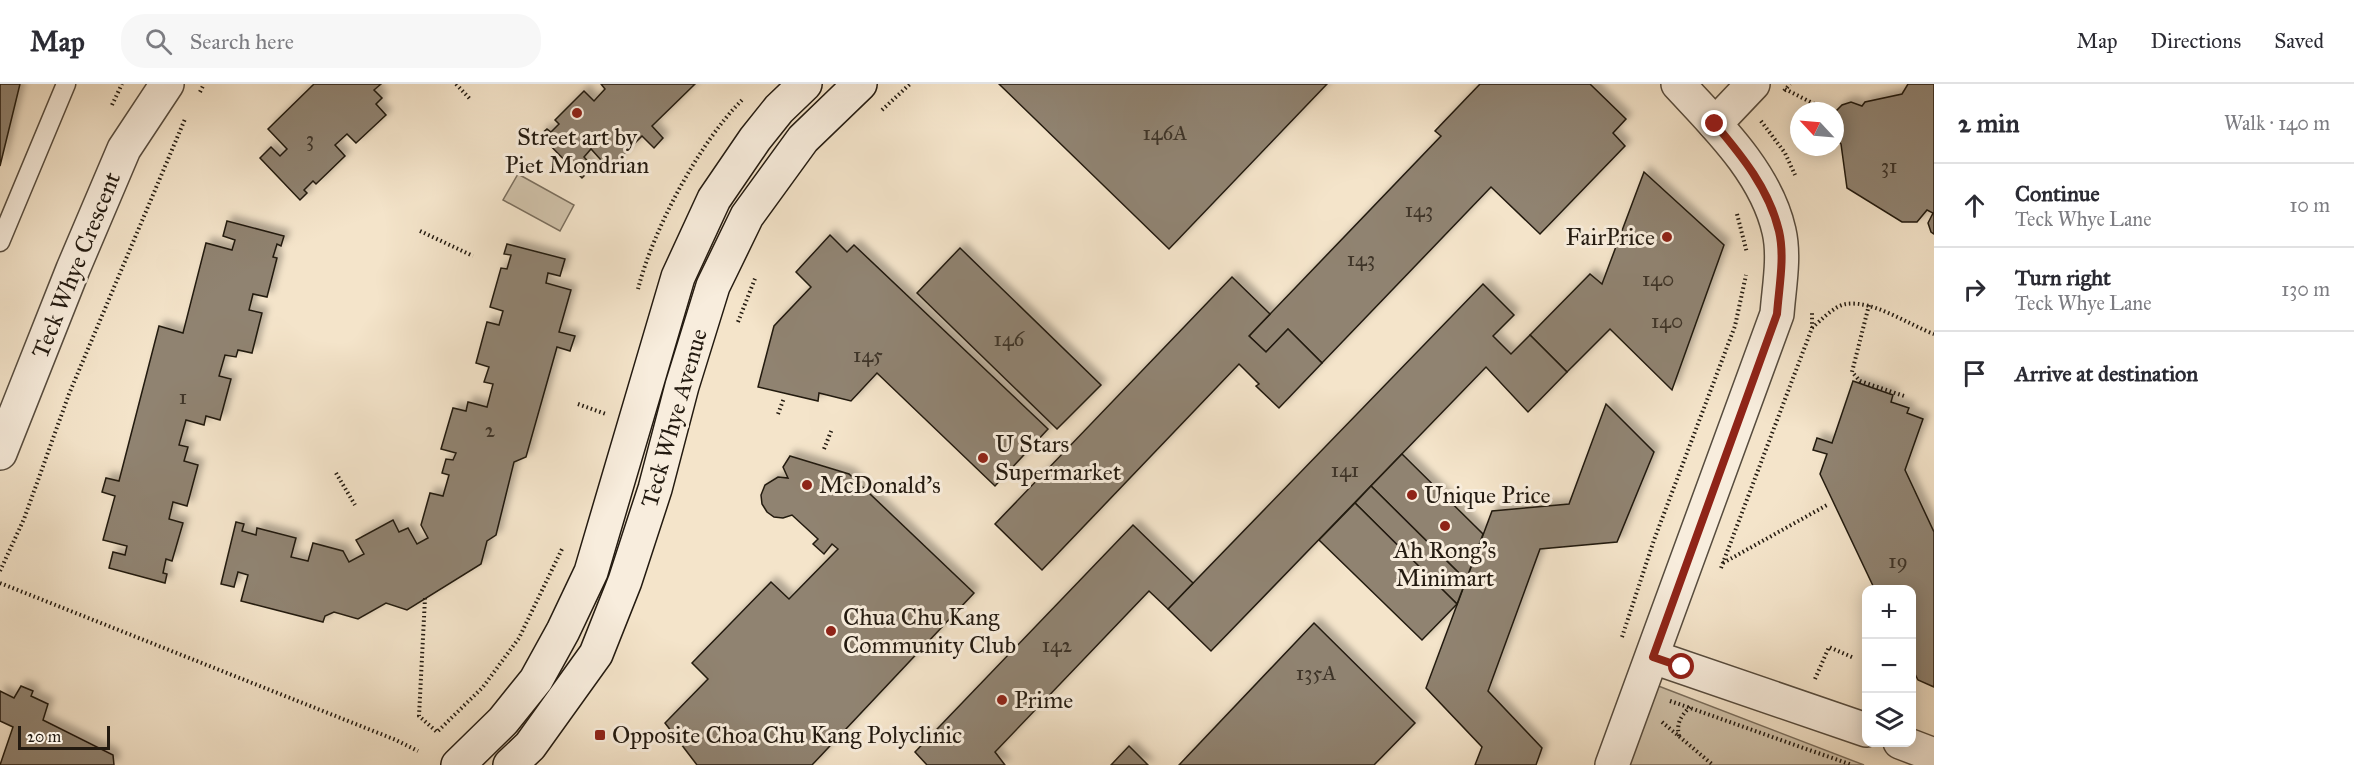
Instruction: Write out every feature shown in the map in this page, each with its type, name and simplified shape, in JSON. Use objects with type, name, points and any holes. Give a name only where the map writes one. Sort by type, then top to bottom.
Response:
[{"type":"main road","name":"Teck Whye Crescent","points":[[0,453],[73,269],[124,149],[167,84]]},
{"type":"main road","name":"Teck Whye Avenue","points":[[458,765],[503,721],[536,680],[563,631],[591,572],[678,276],[714,200],[779,109],[805,84]]},
{"type":"main road","name":"Teck Whye Avenue","points":[[510,765],[537,737],[596,654],[625,581],[655,489],[682,386],[713,286],[747,216],[803,139],[860,84]]},
{"type":"main road","points":[[1612,765],[1777,314],[1781,276],[1779,231],[1757,180],[1745,161],[1715,124],[1678,84]]},
{"type":"main road","points":[[1715,124],[1753,84]]},
{"type":"main road","points":[[1653,657],[1862,729]]},
{"type":"main road","points":[[1913,747],[1934,755]]},
{"type":"lane","points":[[0,242],[66,84]]},
{"type":"path","points":[[198,94],[204,84]]},
{"type":"path","points":[[456,84],[470,99]]},
{"type":"path","points":[[882,111],[910,84]]},
{"type":"path","points":[[1785,89],[1810,102]]},
{"type":"path","points":[[0,571],[24,519],[69,394],[188,113]]},
{"type":"path","points":[[1733,203],[1747,256]]},
{"type":"path","points":[[420,231],[473,256]]},
{"type":"path","points":[[1618,648],[1654,540],[1735,326],[1748,266]]},
{"type":"path","points":[[734,332],[759,270]]},
{"type":"path","points":[[1812,328],[1828,314],[1845,304],[1869,305],[1934,334]]},
{"type":"path","points":[[1869,305],[1852,372],[1860,381],[1904,396]]},
{"type":"path","points":[[778,414],[784,398]]},
{"type":"path","points":[[578,404],[607,414]]},
{"type":"path","points":[[824,449],[832,429]]},
{"type":"path","points":[[336,473],[355,505]]},
{"type":"path","points":[[1723,563],[1827,505]]},
{"type":"path","points":[[425,598],[419,716],[437,732],[483,687],[519,638],[551,572]]},
{"type":"path","points":[[0,583],[396,740],[418,751]]},
{"type":"path","points":[[1815,679],[1829,647],[1854,658]]},
{"type":"path","points":[[1670,700],[1852,765]]},
{"type":"path","points":[[1680,737],[1677,728],[1681,716],[1690,707]]},
{"type":"path","points":[[1662,722],[1713,765]]},
{"type":"shaded area","points":[[518,174],[574,205],[560,231],[503,200]]},
{"type":"shaded area","points":[[1635,677],[1864,765],[1600,765]]},
{"type":"building","points":[[0,84],[20,84],[0,166]]},
{"type":"building","points":[[314,84],[381,84],[374,90],[382,98],[376,104],[386,115],[356,143],[347,134],[335,145],[345,156],[316,184],[313,181],[304,190],[307,193],[300,200],[260,158],[271,147],[280,156],[287,149],[268,129]]},
{"type":"building","points":[[601,84],[695,84],[652,126],[663,138],[654,148],[642,136],[609,169],[591,149],[584,157],[593,167],[582,178],[540,135],[547,129],[551,132],[559,124],[555,120],[584,91],[594,101],[605,89]]},
{"type":"building","points":[[999,84],[1327,84],[1169,249]]},
{"type":"building","points":[[1480,84],[1590,84],[1626,119],[1613,133],[1625,146],[1540,234],[1491,187],[1322,363],[1288,329],[1266,352],[1249,336],[1441,136],[1435,131]]},
{"type":"building","points":[[1908,84],[1934,84],[1934,234],[1928,223],[1933,213],[1927,210],[1917,222],[1902,222],[1847,188],[1843,156],[1844,104],[1851,102],[1862,106],[1865,102],[1902,94]]},
{"type":"building","points":[[1644,172],[1724,245],[1672,390],[1610,329],[1567,372],[1530,335],[1590,274],[1602,284]]},
{"type":"building","points":[[227,221],[284,236],[281,246],[277,244],[273,257],[277,258],[267,297],[253,294],[249,310],[262,313],[252,353],[238,350],[236,357],[225,355],[219,376],[231,379],[220,420],[206,416],[204,425],[186,420],[179,445],[188,447],[184,461],[198,465],[187,506],[173,502],[169,519],[183,523],[172,561],[166,559],[163,573],[167,574],[165,583],[109,568],[113,552],[125,555],[127,546],[103,540],[115,496],[102,492],[106,478],[119,481],[159,326],[183,333],[206,243],[232,250],[235,240],[223,236]]},
{"type":"building","points":[[830,235],[847,252],[854,245],[1048,429],[995,486],[877,373],[851,401],[819,393],[818,401],[758,387],[774,326],[811,287],[796,272]]},
{"type":"building","points":[[507,244],[565,259],[560,276],[548,273],[546,283],[571,290],[559,332],[575,336],[570,351],[557,347],[526,457],[514,462],[496,535],[487,541],[481,564],[407,610],[386,603],[358,619],[334,612],[325,616],[323,622],[241,601],[248,575],[238,572],[234,587],[221,584],[236,522],[244,524],[242,531],[256,535],[257,528],[296,538],[291,557],[308,561],[313,543],[343,551],[349,562],[364,554],[356,540],[393,520],[399,532],[408,528],[417,544],[428,538],[421,525],[430,493],[443,496],[449,475],[442,473],[446,459],[453,460],[456,453],[441,449],[453,408],[466,411],[468,402],[487,407],[493,384],[484,382],[489,367],[476,363],[487,322],[499,325],[503,311],[490,307],[501,268],[507,269],[511,255],[504,254]]},
{"type":"building","points":[[960,248],[1101,385],[1057,429],[917,293]]},
{"type":"building","points":[[1232,277],[1270,314],[1249,336],[1266,352],[1288,329],[1322,363],[1279,408],[1256,386],[1259,384],[1239,364],[1042,570],[995,524]]},
{"type":"building","points":[[1483,284],[1514,315],[1493,336],[1511,354],[1530,335],[1567,372],[1528,412],[1486,367],[1211,651],[1168,609]]},
{"type":"building","points":[[1853,381],[1893,395],[1891,402],[1909,408],[1907,413],[1923,419],[1905,470],[1934,532],[1934,687],[1918,680],[1916,676],[1916,585],[1873,585],[1820,474],[1827,454],[1813,450],[1817,438],[1832,443]]},
{"type":"building","points":[[1606,404],[1654,452],[1617,542],[1540,549],[1488,691],[1542,748],[1536,765],[1475,765],[1482,747],[1426,688],[1492,511],[1569,504]]},
{"type":"building","points":[[1402,454],[1483,534],[1466,580],[1371,486]]},
{"type":"building","name":"Chua Chu Kang Community Club","points":[[790,456],[849,474],[974,593],[812,765],[697,765],[665,723],[708,679],[692,663],[771,582],[789,599],[838,549],[832,544],[824,554],[813,544],[818,539],[792,515],[783,518],[774,517],[762,504],[761,495],[765,485],[778,477],[788,478],[783,467]]},
{"type":"building","points":[[1371,486],[1466,580],[1457,604],[1355,503]]},
{"type":"building","points":[[1355,503],[1457,604],[1422,640],[1319,540]]},
{"type":"building","points":[[1133,525],[1193,583],[1168,609],[1149,591],[995,752],[1005,765],[927,765],[915,752]]},
{"type":"building","points":[[1314,623],[1415,723],[1374,765],[1179,765]]},
{"type":"building","points":[[21,686],[33,691],[31,696],[48,704],[43,720],[113,755],[114,765],[0,765],[13,727],[0,721],[0,691],[14,698]]},
{"type":"building","points":[[1129,746],[1148,765],[1111,765]]},
{"type":"place","name":"Street art by Piet Mondrian","points":[[577,113]]},
{"type":"place","name":"FairPrice","points":[[1667,237]]},
{"type":"place","name":"U Stars Supermarket","points":[[983,458]]},
{"type":"place","name":"McDonald's","points":[[807,485]]},
{"type":"place","name":"Unique Price","points":[[1412,495]]},
{"type":"place","name":"Ah Rong's Minimart","points":[[1445,526]]},
{"type":"place","name":"Chua Chu Kang Community Club","points":[[831,631]]},
{"type":"place","name":"Prime","points":[[1002,700]]},
{"type":"place","name":"Opposite Choa Chu Kang Polyclinic","points":[[600,735]]},
{"type":"route","points":[[1682,667],[1653,657],[1777,314],[1781,276],[1779,231],[1763,189],[1745,161],[1715,124]]}]
